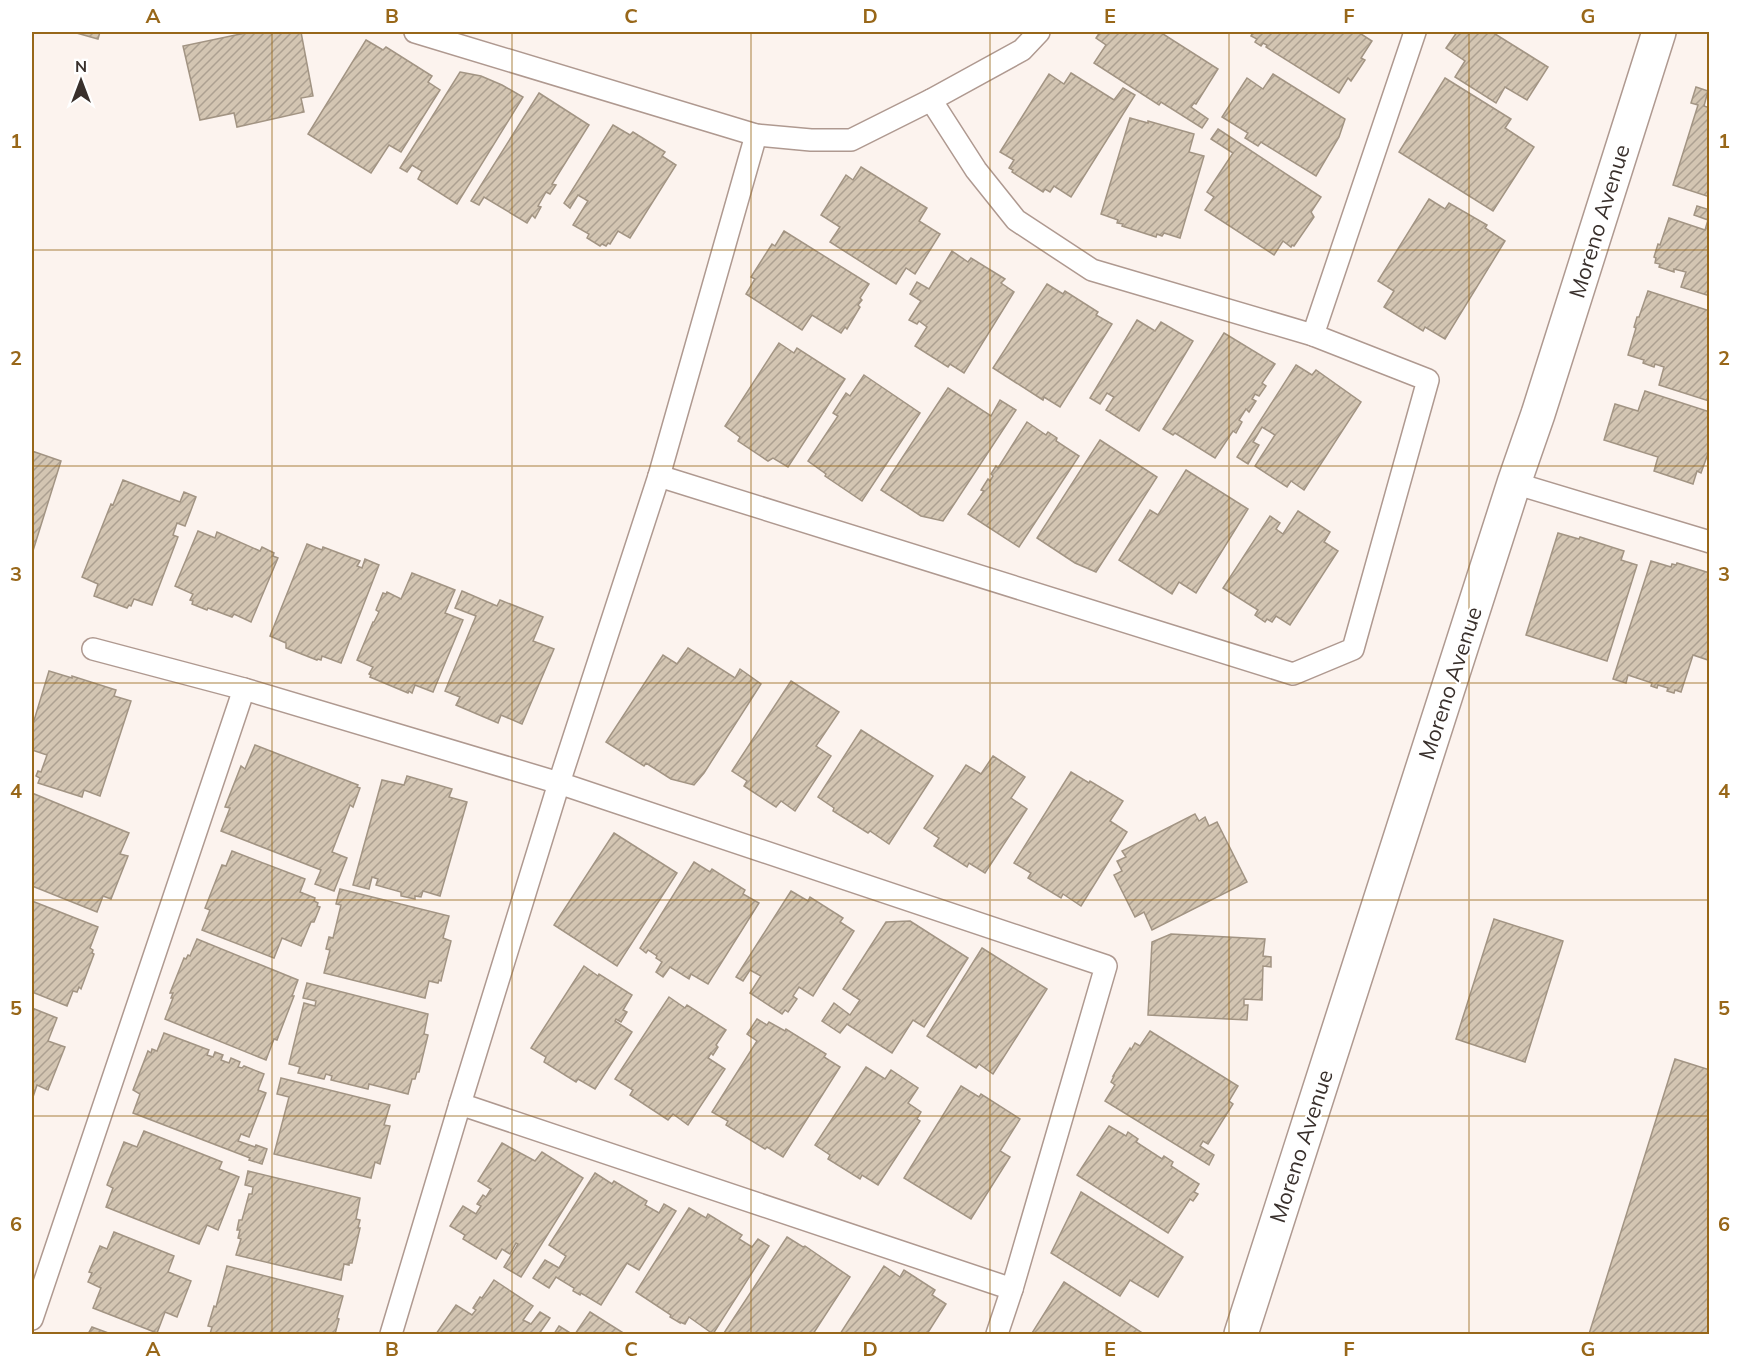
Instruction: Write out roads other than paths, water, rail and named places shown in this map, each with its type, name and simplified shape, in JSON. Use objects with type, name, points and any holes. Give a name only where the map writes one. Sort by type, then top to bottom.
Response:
[{"type":"street","name":"Moreno Avenue","points":[[1241,1335],[1659,32]]},
{"type":"lane","points":[[415,32],[756,135],[811,140],[851,140],[932,100],[1022,50],[1039,32]]},
{"type":"lane","points":[[1313,335],[1415,32]]},
{"type":"lane","points":[[658,476],[1293,674],[1353,649],[1428,380],[1313,335],[1092,270],[1016,220],[976,170],[932,100]]},
{"type":"lane","points":[[391,1335],[559,783],[658,476],[756,135]]},
{"type":"lane","points":[[1514,483],[1710,542]]},
{"type":"lane","points":[[93,649],[244,689],[559,783],[1106,966],[997,1335]]},
{"type":"lane","points":[[32,1319],[244,689]]},
{"type":"lane","points":[[460,1104],[1012,1289]]}]
